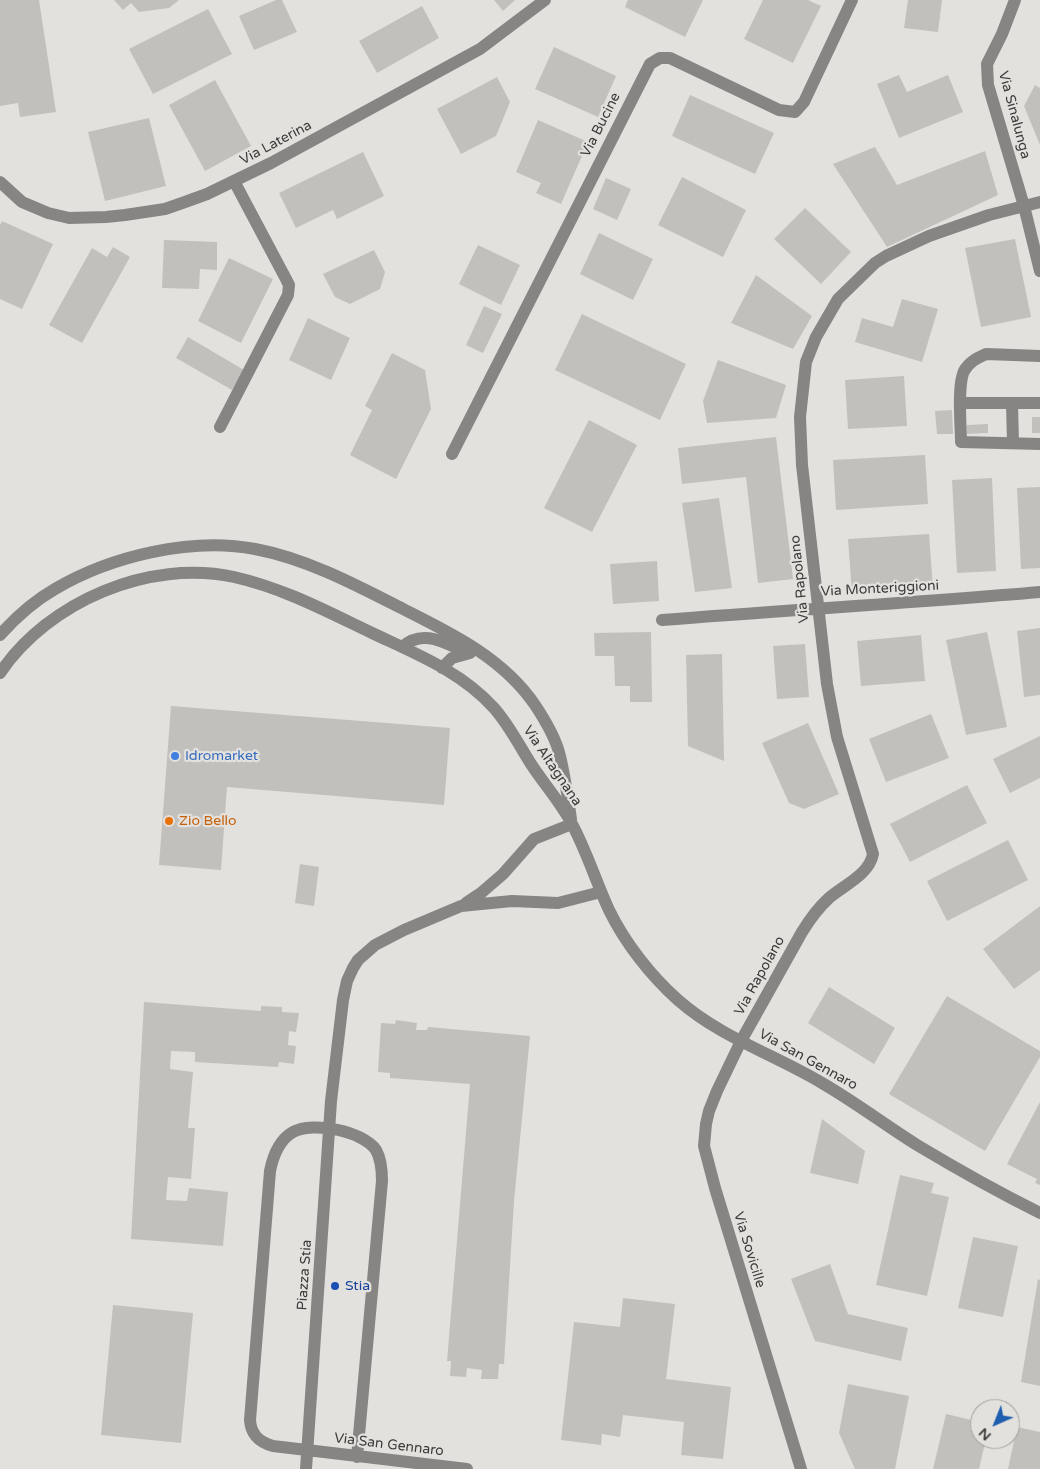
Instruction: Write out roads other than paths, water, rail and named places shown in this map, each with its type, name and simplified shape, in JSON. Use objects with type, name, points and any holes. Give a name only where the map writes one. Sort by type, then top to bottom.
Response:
[{"type":"street","name":"Via Laterina","points":[[0,182],[14,197],[30,206],[56,215],[84,218],[106,217],[165,208],[208,194],[308,143],[480,48],[545,0]]},
{"type":"street","name":"Via Bucine","points":[[452,454],[650,64],[660,58],[670,58],[779,110],[795,112],[804,102],[852,0]]},
{"type":"street","name":"Via Sinalunga","points":[[1015,0],[1002,34],[986,64],[986,73],[1024,206],[1040,271]]},
{"type":"street","points":[[220,427],[276,320],[289,291],[286,278],[234,181]]},
{"type":"street","name":"Via Rapolano","points":[[741,1041],[812,915],[832,896],[863,873],[870,864],[873,854],[837,737],[828,684],[802,465],[800,418],[806,362],[816,337],[838,298],[862,275],[886,256],[960,224],[1040,202]]},
{"type":"street","points":[[1040,356],[986,354],[978,357],[964,371],[961,381],[960,403],[961,442],[1040,444]]},
{"type":"street","points":[[960,403],[1040,403]]},
{"type":"street","points":[[1012,404],[1013,444]]},
{"type":"street","name":"Via Altagnana","points":[[0,635],[35,602],[61,586],[99,568],[132,556],[179,548],[222,546],[255,549],[308,564],[420,617],[473,647],[508,674],[536,706],[547,725],[560,755],[572,824]]},
{"type":"street","name":"Via Altagnana","points":[[0,673],[28,639],[53,618],[98,593],[129,582],[176,574],[230,576],[300,598],[442,668],[471,686],[496,710],[572,824]]},
{"type":"street","name":"Via Monteriggioni","points":[[662,620],[818,607],[917,603],[1040,592]]},
{"type":"street","points":[[402,648],[409,641],[422,637],[447,644],[468,653],[488,657]]},
{"type":"street","points":[[442,668],[452,658],[468,653]]},
{"type":"street","points":[[461,906],[481,893],[504,874],[534,840],[572,824]]},
{"type":"street","name":"Via San Gennaro","points":[[572,824],[610,912],[621,931],[657,979],[695,1014],[720,1030],[820,1081],[950,1165],[1040,1213]]},
{"type":"street","points":[[461,906],[512,901],[558,903],[601,892]]},
{"type":"street","name":"Piazza Stia","points":[[306,1469],[331,1101],[347,981],[358,960],[375,945],[413,926],[461,906]]},
{"type":"street","name":"Via Sovicille","points":[[741,1041],[717,1091],[705,1130],[704,1146],[715,1188],[801,1469]]},
{"type":"street","name":"Via San Gennaro","points":[[330,1129],[300,1129],[292,1132],[282,1141],[272,1162],[267,1194],[250,1426],[256,1438],[273,1446],[467,1469]]},
{"type":"street","points":[[330,1129],[357,1136],[370,1143],[377,1152],[382,1171],[357,1457]]},
{"type":"place","name":"Idromarket","points":[[175,756]]},
{"type":"place","name":"Zio Bello","points":[[169,821]]},
{"type":"place","name":"Stia","points":[[335,1286]]}]
